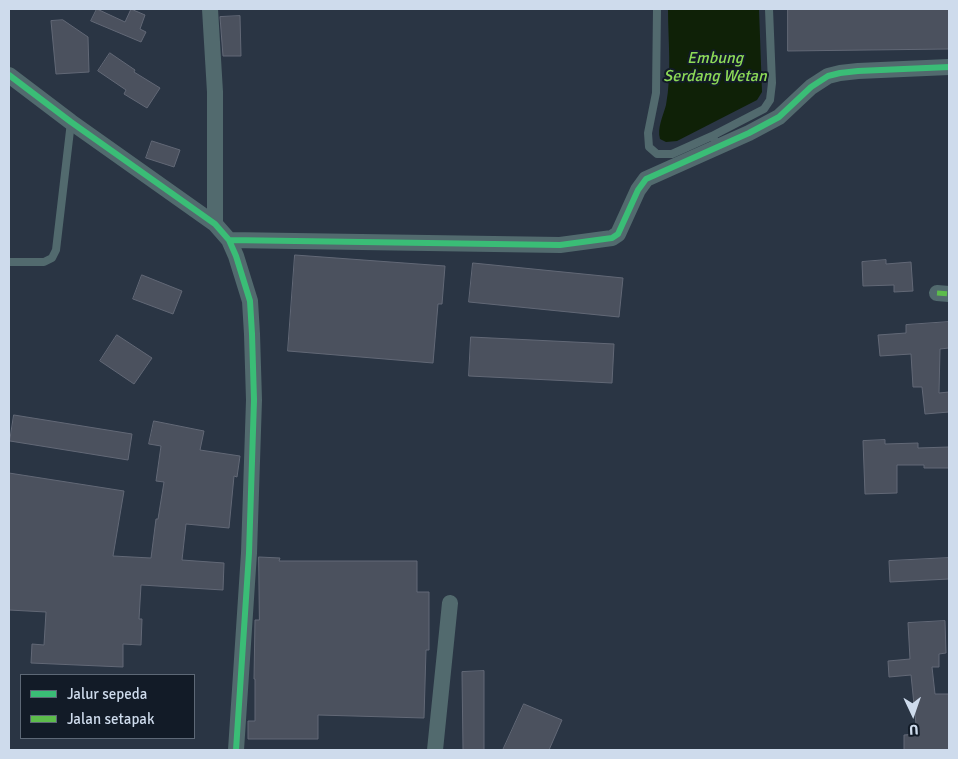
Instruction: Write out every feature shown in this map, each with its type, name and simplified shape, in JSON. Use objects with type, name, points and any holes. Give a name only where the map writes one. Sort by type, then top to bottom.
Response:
[{"type":"street","points":[[210,9],[215,92],[215,224]]},
{"type":"street","points":[[229,240],[560,244],[612,238],[618,234],[638,190],[646,179],[715,141],[749,134],[779,117],[811,86],[828,76],[858,71],[949,67]]},
{"type":"street","points":[[9,75],[71,122],[215,224],[229,240],[236,256],[250,300],[254,400],[249,553],[236,750]]},
{"type":"street","points":[[435,750],[450,603]]},
{"type":"lane","points":[[657,9],[656,93],[648,133],[650,147],[657,154],[672,154],[715,141],[764,109],[770,100],[772,83],[769,9]]},
{"type":"lane","points":[[9,262],[44,262],[52,258],[56,250],[71,122]]},
{"type":"water","name":"Embung Serdang Wetan","points":[[668,9],[759,9],[762,92],[757,100],[677,141],[666,142],[660,139],[659,131],[666,105],[669,81]]},
{"type":"building","points":[[97,9],[125,22],[131,9],[145,15],[140,29],[146,32],[141,42],[91,21]]},
{"type":"building","points":[[788,9],[949,9],[949,49],[788,51]]},
{"type":"building","points":[[240,16],[241,56],[223,56],[220,17]]},
{"type":"building","points":[[63,20],[88,37],[89,72],[56,74],[51,21]]},
{"type":"building","points":[[110,53],[135,70],[134,72],[160,88],[147,108],[124,94],[126,90],[98,71]]},
{"type":"building","points":[[152,141],[180,150],[174,167],[146,158]]},
{"type":"building","points":[[295,255],[445,266],[442,304],[438,304],[433,363],[288,351]]},
{"type":"building","points":[[886,260],[886,264],[911,262],[913,291],[894,292],[894,285],[863,286],[862,262]]},
{"type":"building","points":[[473,263],[623,278],[619,317],[469,302]]},
{"type":"building","points":[[142,275],[182,291],[173,314],[133,299]]},
{"type":"building","points":[[949,322],[949,348],[940,349],[939,393],[949,392],[949,412],[925,414],[922,387],[913,387],[911,354],[880,356],[878,335],[906,333],[906,325]]},
{"type":"building","points":[[117,335],[152,358],[134,384],[100,361]]},
{"type":"building","points":[[471,337],[614,344],[612,383],[469,376]]},
{"type":"building","points":[[14,415],[132,434],[128,460],[10,441]]},
{"type":"building","points":[[154,421],[204,431],[200,450],[240,456],[237,477],[234,476],[229,528],[186,524],[182,560],[224,563],[223,590],[141,585],[139,619],[142,619],[141,645],[123,644],[123,667],[31,663],[32,644],[44,645],[46,612],[9,610],[9,473],[124,491],[113,556],[151,558],[156,519],[158,519],[164,482],[156,481],[161,446],[149,444]]},
{"type":"building","points":[[885,440],[885,444],[918,443],[918,448],[949,447],[949,468],[924,468],[924,465],[897,465],[897,493],[865,494],[863,441]]},
{"type":"building","points":[[259,557],[280,558],[279,561],[417,561],[417,592],[429,592],[429,650],[426,650],[424,718],[318,715],[318,739],[248,739],[248,721],[255,721],[255,620],[259,620]]},
{"type":"building","points":[[949,558],[949,579],[890,582],[889,561]]},
{"type":"building","points":[[945,621],[946,653],[939,654],[939,667],[932,667],[935,694],[949,694],[949,750],[904,750],[904,735],[917,734],[911,675],[889,677],[888,661],[910,659],[908,623]]},
{"type":"building","points":[[484,671],[484,750],[463,750],[462,672]]},
{"type":"building","points":[[524,704],[562,720],[549,750],[503,750]]},
{"type":"marked path","points":[[937,293],[949,294]]},
{"type":"cycle path","points":[[229,240],[560,245],[612,238],[618,234],[638,190],[646,179],[749,133],[779,117],[811,87],[828,76],[858,71],[949,67]]},
{"type":"cycle path","points":[[9,75],[71,122],[215,224],[229,240],[236,256],[250,301],[254,400],[249,553],[236,750]]}]
